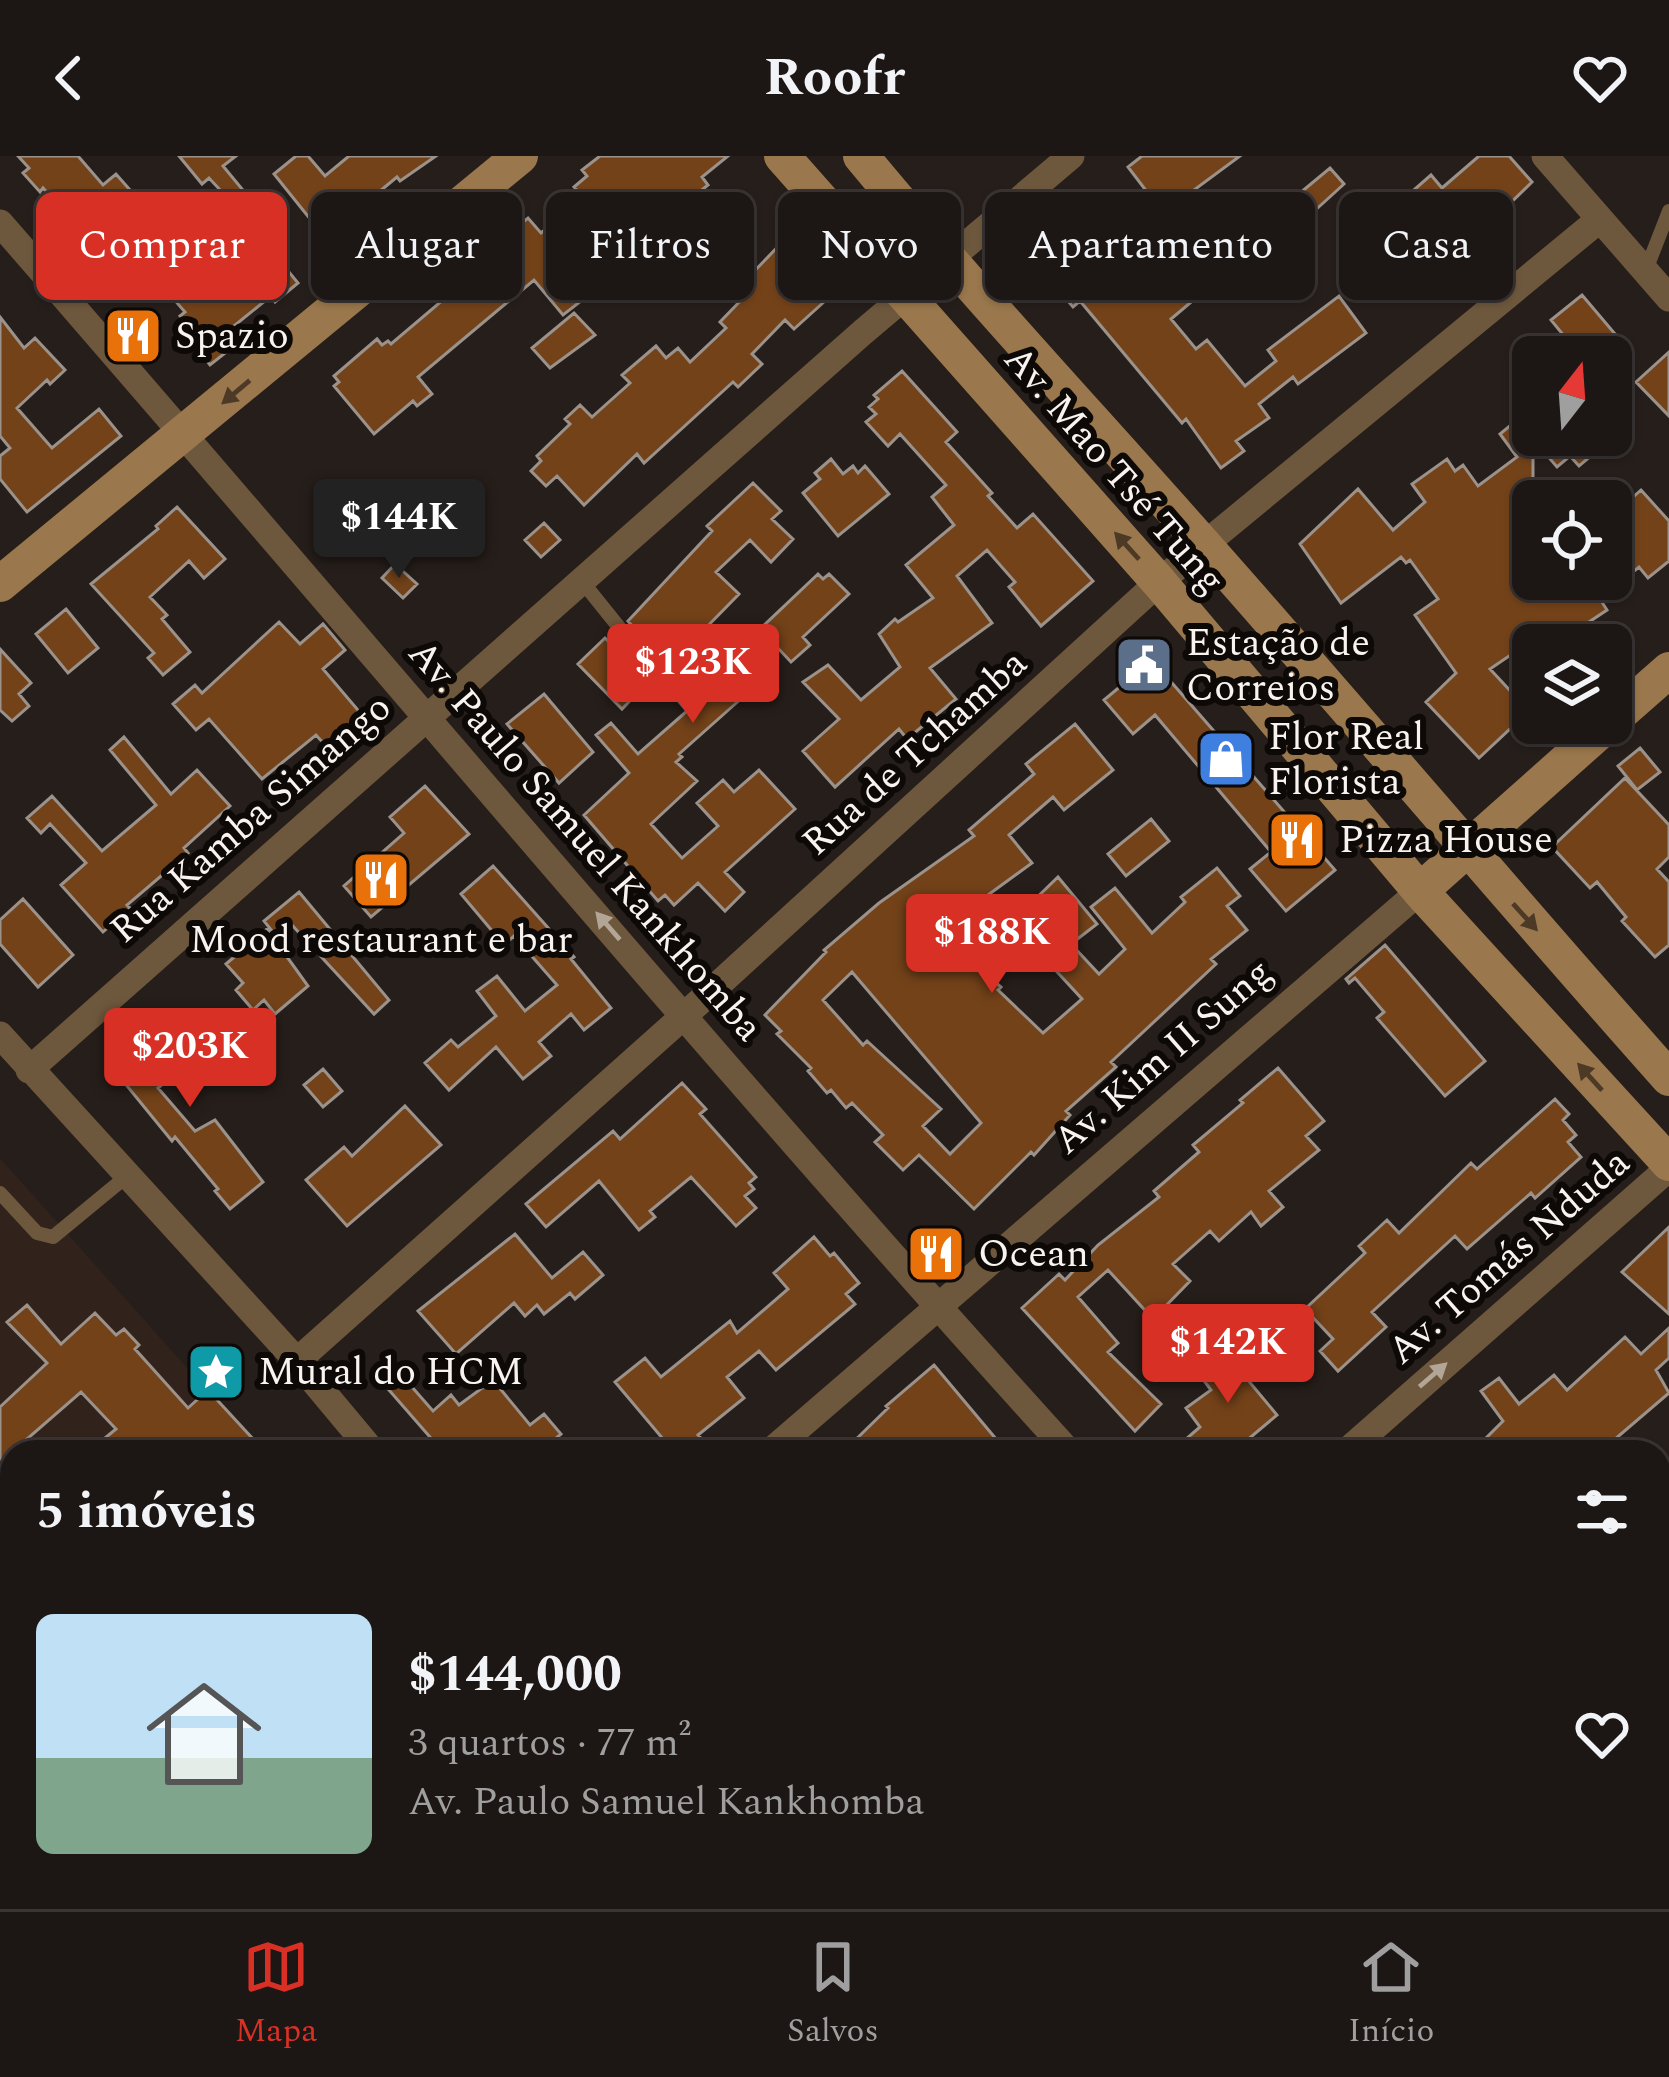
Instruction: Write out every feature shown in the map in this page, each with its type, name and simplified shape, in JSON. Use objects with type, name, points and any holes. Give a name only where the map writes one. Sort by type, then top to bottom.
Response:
[{"type":"main road","points":[[0,584],[520,156]]},
{"type":"main road","name":"Av. Mao Tsé Tung","points":[[782,156],[814,192]]},
{"type":"main road","name":"Av. Mao Tsé Tung","points":[[861,156],[891,192]]},
{"type":"main road","name":"Av. Mao Tsé Tung","points":[[961,276],[1204,545],[1669,1078]]},
{"type":"main road","name":"Av. Mao Tsé Tung","points":[[909,300],[1160,582],[1420,891],[1669,1165]]},
{"type":"main road","name":"Av. Kim II Sung","points":[[1632,703],[1669,670]]},
{"type":"main road","name":"Av. Kim II Sung","points":[[1420,891],[1585,744]]},
{"type":"street","name":"Rua Kamba Simango","points":[[961,251],[1071,156]]},
{"type":"street","points":[[1545,156],[1669,298]]},
{"type":"street","name":"Rua de Tchamba","points":[[297,1361],[1160,582],[1600,219]]},
{"type":"street","name":"Av. Paulo Samuel Kankhomba","points":[[0,224],[424,718],[1059,1440]]},
{"type":"street","name":"Rua Kamba Simango","points":[[28,1070],[903,300]]},
{"type":"street","name":"Av. Kim II Sung","points":[[784,1440],[1420,891]]},
{"type":"street","points":[[0,1035],[363,1440]]},
{"type":"street","name":"Av. Tomás Nduda","points":[[1360,1440],[1669,1165]]},
{"type":"lane","points":[[1646,270],[1669,211]]},
{"type":"lane","points":[[581,580],[667,687]]},
{"type":"lane","points":[[0,1193],[37,1233],[53,1237],[127,1177]]},
{"type":"shaded area","points":[[0,1158],[251,1440],[0,1440]]},
{"type":"building","points":[[18,156],[78,156],[103,185],[116,174],[130,190],[46,192],[43,188],[40,192],[23,173],[29,168]]},
{"type":"building","points":[[179,156],[236,156],[223,166],[245,192],[222,192],[209,178],[202,184]]},
{"type":"building","points":[[296,156],[308,156],[325,176],[349,156],[436,156],[379,192],[311,192],[311,220],[274,174]]},
{"type":"building","points":[[600,156],[728,156],[702,177],[708,185],[699,192],[579,192],[574,187],[587,176],[582,170]]},
{"type":"building","points":[[1142,156],[1240,156],[1191,192],[1147,192],[1128,167]]},
{"type":"building","points":[[1479,156],[1509,156],[1532,182],[1513,201],[1513,192],[1411,192],[1431,175],[1442,188]]},
{"type":"building","points":[[1330,168],[1344,184],[1315,210],[1315,192],[1301,192]]},
{"type":"building","points":[[528,218],[541,233],[546,229],[546,294],[534,280],[522,290],[522,223]]},
{"type":"building","points":[[778,247],[778,300],[826,300],[794,329],[785,320],[752,354],[762,364],[738,387],[733,382],[644,463],[637,454],[584,505],[557,476],[546,486],[531,471],[541,461],[537,456],[570,424],[565,419],[580,405],[592,417],[630,383],[622,375],[656,346],[666,358],[678,348],[690,362],[726,328],[720,322],[741,300],[754,300],[754,271]]},
{"type":"building","points":[[287,270],[298,283],[287,292]]},
{"type":"building","points":[[1582,295],[1617,336],[1564,336],[1551,320]]},
{"type":"building","points":[[1339,296],[1366,333],[1298,384],[1293,377],[1259,404],[1269,418],[1236,441],[1244,451],[1221,468],[1186,419],[1182,423],[1080,301],[1073,307],[1067,300],[1194,300],[1171,319],[1196,349],[1207,340],[1245,386],[1276,361],[1268,350]]},
{"type":"building","points":[[175,300],[266,300],[224,334],[234,346],[210,365],[186,334],[191,330],[180,316],[185,312]]},
{"type":"building","points":[[443,300],[510,300],[418,377],[432,394],[417,406],[413,401],[374,434],[334,386],[339,382],[334,376],[377,339],[382,345],[391,344]]},
{"type":"building","points":[[551,300],[582,300],[563,315]]},
{"type":"building","points":[[574,313],[595,335],[550,368],[532,348]]},
{"type":"building","points":[[0,317],[24,348],[35,338],[65,370],[17,408],[52,448],[99,409],[121,436],[27,512],[0,479],[0,456],[10,448],[0,436]]},
{"type":"building","points":[[1669,352],[1669,416],[1636,382]]},
{"type":"building","points":[[902,371],[957,432],[946,442],[1017,528],[1033,514],[1093,581],[1041,626],[1009,587],[1015,582],[987,550],[957,576],[992,623],[930,668],[956,699],[907,739],[899,729],[835,787],[803,751],[839,719],[803,682],[828,665],[861,700],[900,667],[879,634],[895,619],[898,622],[933,598],[906,565],[954,525],[932,497],[946,485],[900,434],[888,446],[866,422],[876,414],[869,407],[878,399],[874,395]]},
{"type":"building","points":[[1512,424],[1512,450],[1500,434]]},
{"type":"building","points":[[1533,456],[1533,480],[1512,480],[1512,600],[1601,600],[1607,610],[1586,624],[1512,624],[1512,654],[1490,669],[1512,693],[1512,727],[1479,758],[1426,702],[1456,673],[1415,615],[1438,599],[1410,560],[1406,563],[1401,557],[1341,603],[1300,544],[1358,489],[1393,530],[1425,502],[1412,484],[1447,459],[1455,471],[1463,465],[1478,486],[1517,457]]},
{"type":"building","points":[[1548,456],[1570,456],[1557,467]]},
{"type":"building","points":[[1570,456],[1591,456],[1579,466]]},
{"type":"building","points":[[831,459],[843,474],[853,466],[858,473],[865,466],[889,494],[838,536],[803,493],[820,479],[815,473]]},
{"type":"building","points":[[753,483],[781,511],[772,519],[793,539],[771,562],[750,540],[716,572],[739,594],[693,641],[743,697],[679,754],[682,757],[676,762],[697,781],[651,824],[682,858],[718,826],[697,803],[723,780],[734,792],[759,770],[795,809],[725,872],[744,892],[725,911],[698,883],[674,905],[665,895],[658,901],[584,815],[629,773],[596,735],[611,723],[638,754],[687,711],[674,696],[678,685],[694,671],[654,633],[645,641],[628,621],[712,531],[707,526]]},
{"type":"building","points":[[1641,490],[1669,521],[1669,561],[1648,578],[1639,567],[1632,571],[1632,498]]},
{"type":"building","points":[[177,507],[225,559],[204,578],[189,561],[150,597],[190,652],[163,675],[148,658],[154,653],[91,584],[158,529]]},
{"type":"building","points":[[544,523],[560,540],[541,557],[525,540]]},
{"type":"building","points":[[406,527],[423,546],[408,560],[390,541]]},
{"type":"building","points":[[395,564],[417,584],[403,598],[382,578]]},
{"type":"building","points":[[818,574],[823,579],[829,574],[849,594],[803,637],[810,645],[791,662],[760,629]]},
{"type":"building","points":[[66,609],[98,648],[68,673],[36,634]]},
{"type":"building","points":[[279,622],[300,644],[323,624],[345,650],[323,669],[363,716],[326,746],[316,735],[262,779],[209,719],[196,730],[173,704],[195,685],[202,693]]},
{"type":"building","points":[[612,637],[648,682],[622,709],[578,664]]},
{"type":"building","points":[[0,649],[31,683],[19,694],[29,706],[12,721],[0,710]]},
{"type":"building","points":[[1152,660],[1335,870],[1286,911],[1250,869],[1271,852],[1155,715],[1133,734],[1104,700]]},
{"type":"building","points":[[544,694],[593,752],[559,783],[507,724]]},
{"type":"building","points":[[1075,724],[1113,770],[1064,810],[1053,797],[1009,835],[1032,863],[951,922],[982,951],[1058,877],[1097,924],[1071,944],[1099,974],[1125,949],[1091,907],[1115,888],[1152,933],[1185,902],[1181,897],[1217,868],[1240,896],[1227,906],[1247,930],[1211,959],[1216,964],[1111,1062],[1116,1067],[1066,1111],[1070,1115],[1034,1155],[1031,1152],[974,1209],[919,1155],[903,1170],[875,1142],[883,1135],[852,1103],[846,1108],[831,1090],[827,1093],[765,1015],[824,950],[879,903],[974,836],[969,830],[1034,774],[1026,764]],"holes":[[[1035,948],[1082,999],[1043,1033],[993,980]],[[852,972],[981,1123],[950,1154],[923,1126],[941,1109],[867,1041],[863,1045],[823,1000]]]},
{"type":"building","points":[[124,737],[171,794],[197,770],[230,806],[184,848],[188,853],[103,932],[61,885],[86,863],[50,824],[41,833],[27,818],[52,796],[102,851],[156,805],[110,750]]},
{"type":"building","points":[[1640,748],[1660,772],[1637,790],[1618,766]]},
{"type":"building","points":[[1625,778],[1669,825],[1669,857],[1657,869],[1669,882],[1669,945],[1655,957],[1622,921],[1626,917],[1597,882],[1590,888],[1552,847]]},
{"type":"building","points":[[425,786],[469,834],[371,917],[344,886],[404,833],[390,817]]},
{"type":"building","points":[[1151,819],[1169,841],[1126,876],[1108,854]]},
{"type":"building","points":[[493,866],[574,957],[571,959],[611,1008],[584,1030],[571,1014],[539,1042],[551,1056],[523,1079],[496,1047],[449,1090],[425,1063],[451,1040],[458,1047],[496,1016],[477,991],[497,976],[525,1011],[557,985],[514,936],[504,945],[461,894]]},
{"type":"building","points":[[299,892],[389,1000],[374,1014],[291,924],[276,936],[264,921]]},
{"type":"building","points":[[23,899],[73,955],[38,987],[0,944],[0,920]]},
{"type":"building","points":[[267,929],[308,986],[275,1014],[264,1000],[253,1010],[236,990],[243,983],[226,964]]},
{"type":"building","points":[[1385,945],[1485,1061],[1445,1096],[1377,1018],[1384,1012],[1355,978],[1349,983],[1346,979]]},
{"type":"building","points":[[201,1021],[227,1054],[203,1074],[192,1060],[158,1088],[195,1131],[215,1120],[263,1182],[230,1209],[175,1137],[172,1141],[114,1070],[151,1039],[162,1052]]},
{"type":"building","points":[[1278,1068],[1324,1121],[1306,1136],[1319,1150],[1269,1191],[1283,1207],[1261,1226],[1251,1212],[1219,1241],[1210,1231],[1173,1264],[1190,1281],[1153,1319],[1108,1270],[1078,1297],[1118,1343],[1108,1352],[1161,1404],[1135,1431],[1022,1308],[1059,1274],[1065,1280],[1098,1245],[1159,1197],[1154,1191],[1199,1152],[1193,1145]]},
{"type":"building","points":[[323,1069],[342,1091],[323,1107],[304,1085]]},
{"type":"building","points":[[682,1083],[706,1109],[700,1114],[756,1177],[749,1183],[754,1189],[745,1196],[756,1208],[736,1226],[691,1177],[650,1211],[655,1217],[639,1230],[599,1181],[546,1227],[526,1204],[613,1131],[620,1139]]},
{"type":"building","points":[[1555,1099],[1569,1114],[1563,1120],[1576,1135],[1568,1142],[1581,1157],[1467,1249],[1455,1236],[1372,1312],[1386,1327],[1338,1371],[1320,1351],[1333,1339],[1305,1309],[1365,1253],[1359,1246],[1387,1220],[1399,1233],[1471,1163],[1477,1169]]},
{"type":"building","points":[[405,1106],[441,1145],[347,1226],[306,1180],[344,1147],[352,1156]]},
{"type":"building","points":[[1669,1227],[1669,1314],[1622,1272]]},
{"type":"building","points":[[515,1234],[552,1278],[583,1252],[603,1275],[575,1299],[570,1293],[544,1314],[537,1305],[525,1316],[514,1303],[456,1354],[418,1311]]},
{"type":"building","points":[[814,1237],[859,1283],[846,1294],[855,1304],[776,1370],[759,1351],[727,1377],[744,1398],[698,1435],[703,1440],[664,1440],[615,1382],[645,1358],[661,1377],[730,1321],[737,1333],[788,1289],[774,1273]]},
{"type":"building","points":[[27,1305],[61,1344],[95,1313],[116,1335],[124,1329],[139,1345],[135,1349],[188,1408],[208,1390],[253,1439],[103,1440],[116,1429],[81,1392],[26,1440],[0,1440],[0,1407],[47,1363],[7,1322]]},
{"type":"building","points":[[1669,1328],[1669,1358],[1656,1370],[1669,1393],[1614,1440],[1484,1440],[1503,1421],[1481,1391],[1499,1378],[1519,1404],[1554,1375],[1567,1390],[1625,1337],[1641,1354]]},
{"type":"building","points":[[1230,1341],[1242,1357],[1249,1352],[1261,1368],[1247,1379],[1277,1415],[1247,1440],[1185,1440],[1200,1427],[1186,1408],[1211,1390],[1205,1382],[1217,1373],[1207,1359]]},
{"type":"building","points":[[390,1362],[433,1411],[451,1395],[459,1405],[493,1380],[530,1425],[544,1414],[561,1434],[554,1440],[433,1440],[375,1374]]},
{"type":"building","points":[[934,1365],[997,1440],[855,1440]]},
{"type":"place","name":"Spazio","points":[[133,336]]},
{"type":"place","name":"Estação de Correios","points":[[1144,665]]},
{"type":"place","name":"Flor Real Florista","points":[[1226,759]]},
{"type":"place","name":"Pizza House","points":[[1297,840]]},
{"type":"place","name":"Mood restaurant e bar","points":[[381,880]]},
{"type":"place","name":"Ocean","points":[[936,1254]]},
{"type":"place","name":"Mural do HCM","points":[[216,1372]]}]
